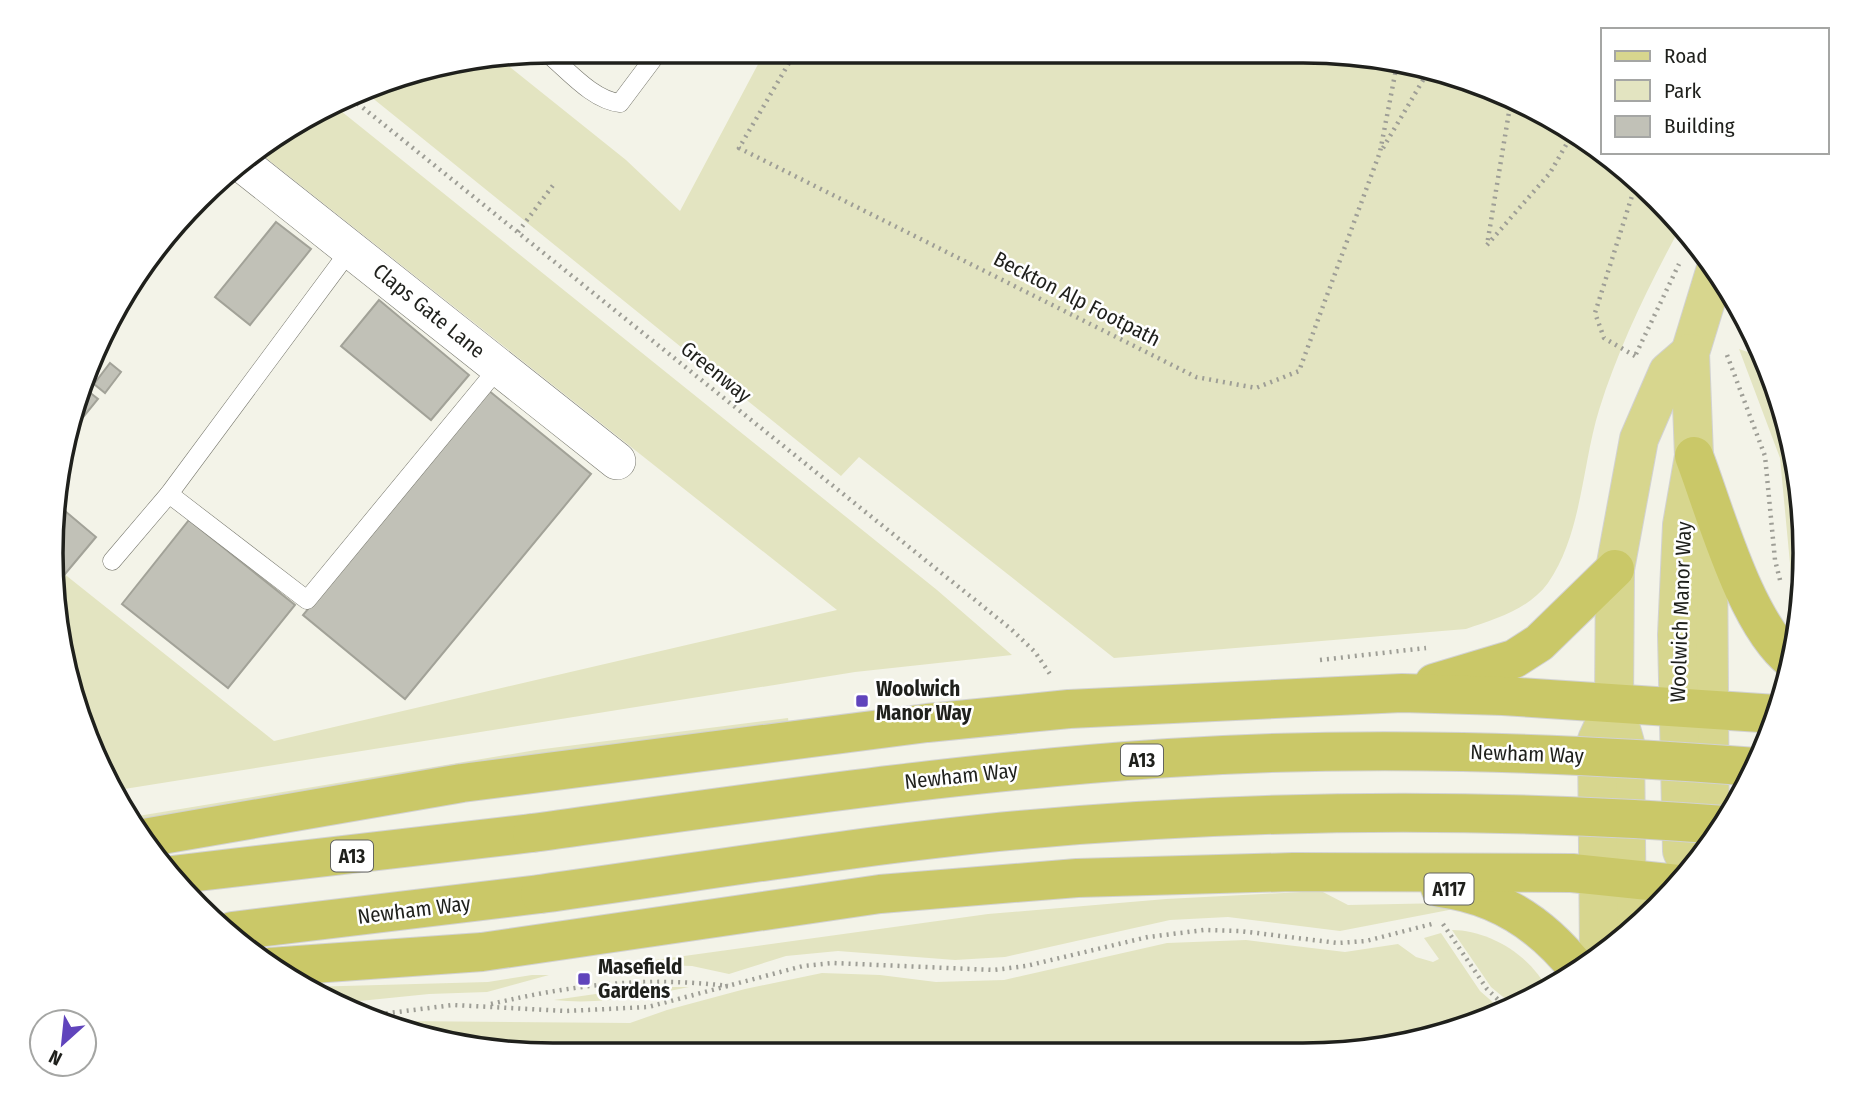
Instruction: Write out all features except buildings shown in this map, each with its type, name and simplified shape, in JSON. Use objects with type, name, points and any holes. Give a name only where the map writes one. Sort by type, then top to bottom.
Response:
[{"type":"highway","points":[[1694,456],[1740,576],[1766,633],[1783,654]]},
{"type":"highway","points":[[1402,693],[1514,659],[1559,627],[1615,569]]},
{"type":"highway","points":[[154,836],[462,783],[927,723],[1069,709],[1402,693],[1503,695],[1766,713]]},
{"type":"highway","name":"Newham Way","points":[[183,874],[532,833],[849,789],[1013,770],[1171,758],[1331,752],[1492,752],[1744,766]]},
{"type":"highway","name":"Newham Way","points":[[241,930],[540,894],[872,847],[1018,830],[1175,818],[1331,812],[1477,813],[1710,824]]},
{"type":"highway","points":[[290,966],[482,952],[880,894],[1077,878],[1293,872],[1614,876],[1665,882]]},
{"type":"highway","name":"A117","points":[[1293,872],[1463,891],[1520,915],[1545,933],[1571,962]]},
{"type":"main road","points":[[1708,828],[1693,708],[1708,548],[1694,456],[1714,288]]},
{"type":"main road","points":[[1601,942],[1626,792],[1625,743],[1614,704],[1615,569],[1639,439],[1668,372],[1708,352]]},
{"type":"main road","points":[[1614,704],[1597,740],[1614,876],[1625,922]]},
{"type":"main road","name":"Woolwich Manor Way","points":[[1685,859],[1682,851],[1693,708]]},
{"type":"street","name":"Claps Gate Lane","points":[[249,169],[617,461]]},
{"type":"lane","points":[[559,63],[592,91],[609,102],[620,103],[650,63]]},
{"type":"lane","points":[[112,561],[170,494],[350,250]]},
{"type":"lane","points":[[170,494],[307,600],[499,367]]},
{"type":"path","name":"Beckton Alp Footpath","points":[[789,63],[739,148],[1196,377],[1256,388],[1299,372],[1380,152],[1396,71]]},
{"type":"path","name":"Beckton Alp Footpath","points":[[1380,152],[1424,79]]},
{"type":"path","name":"Greenway","points":[[358,104],[1011,629],[1035,652],[1053,677]]},
{"type":"path","points":[[1510,109],[1487,244],[1550,173],[1568,142]]},
{"type":"path","points":[[518,232],[554,184]]},
{"type":"path","points":[[1633,192],[1595,313],[1604,338],[1635,356]]},
{"type":"path","points":[[1708,352],[1765,456],[1775,560],[1781,583]]},
{"type":"path","points":[[1309,662],[1429,648]]},
{"type":"path","points":[[385,1013],[442,1006],[486,1005],[607,1011],[648,1007],[731,986],[772,972],[833,963],[994,970],[1026,966],[1148,937],[1204,930],[1240,931],[1338,943],[1376,939],[1442,921],[1451,921]]},
{"type":"path","points":[[1442,921],[1487,989],[1500,1002]]},
{"type":"path","points":[[486,1005],[538,993],[642,979],[683,980],[731,986]]},
{"type":"green space","points":[[759,63],[1303,63],[1399,72],[1491,100],[1548,129],[1601,164],[1649,207],[1676,236],[1636,316],[1607,386],[1593,431],[1580,499],[1568,543],[1548,583],[1531,600],[1500,617],[1466,629],[1114,658],[859,457],[841,476],[372,98],[457,72],[508,65],[626,160],[680,211]]},
{"type":"green space","points":[[341,111],[937,590],[1012,655],[855,672],[124,789],[100,741],[80,680],[67,617],[64,573],[274,741],[837,610],[265,157]]},
{"type":"green space","points":[[1739,349],[1750,353],[1756,365],[1784,457],[1792,521],[1792,577],[1791,574],[1780,458]]},
{"type":"green space","points":[[788,718],[789,726],[143,821],[140,816],[536,750]]},
{"type":"green space","points":[[1321,891],[1348,905],[1447,903],[1454,909],[1340,931],[1228,917],[1170,920],[1005,957],[955,960],[838,951],[786,956],[729,974],[692,966],[626,964],[988,914],[1166,899]]},
{"type":"green space","points":[[1452,930],[1480,935],[1508,947],[1542,980],[1506,999],[1491,987]]},
{"type":"green space","points":[[1441,933],[1480,991],[1495,1004],[1461,1017],[1399,1034],[1303,1043],[553,1043],[489,1039],[457,1034],[409,1021],[630,1023],[745,989],[822,973],[880,975],[936,982],[1004,980],[1167,943],[1246,940],[1345,952],[1398,944],[1416,957],[1433,962],[1439,959],[1424,938]]},
{"type":"green space","points":[[549,975],[487,992],[429,994],[356,1001],[326,986],[488,982]]},
{"type":"green space","points":[[644,987],[689,987],[605,1000],[554,1000]]},
{"type":"place","name":"Woolwich Manor Way","points":[[862,701]]},
{"type":"place","name":"Masefield Gardens","points":[[584,979]]}]
